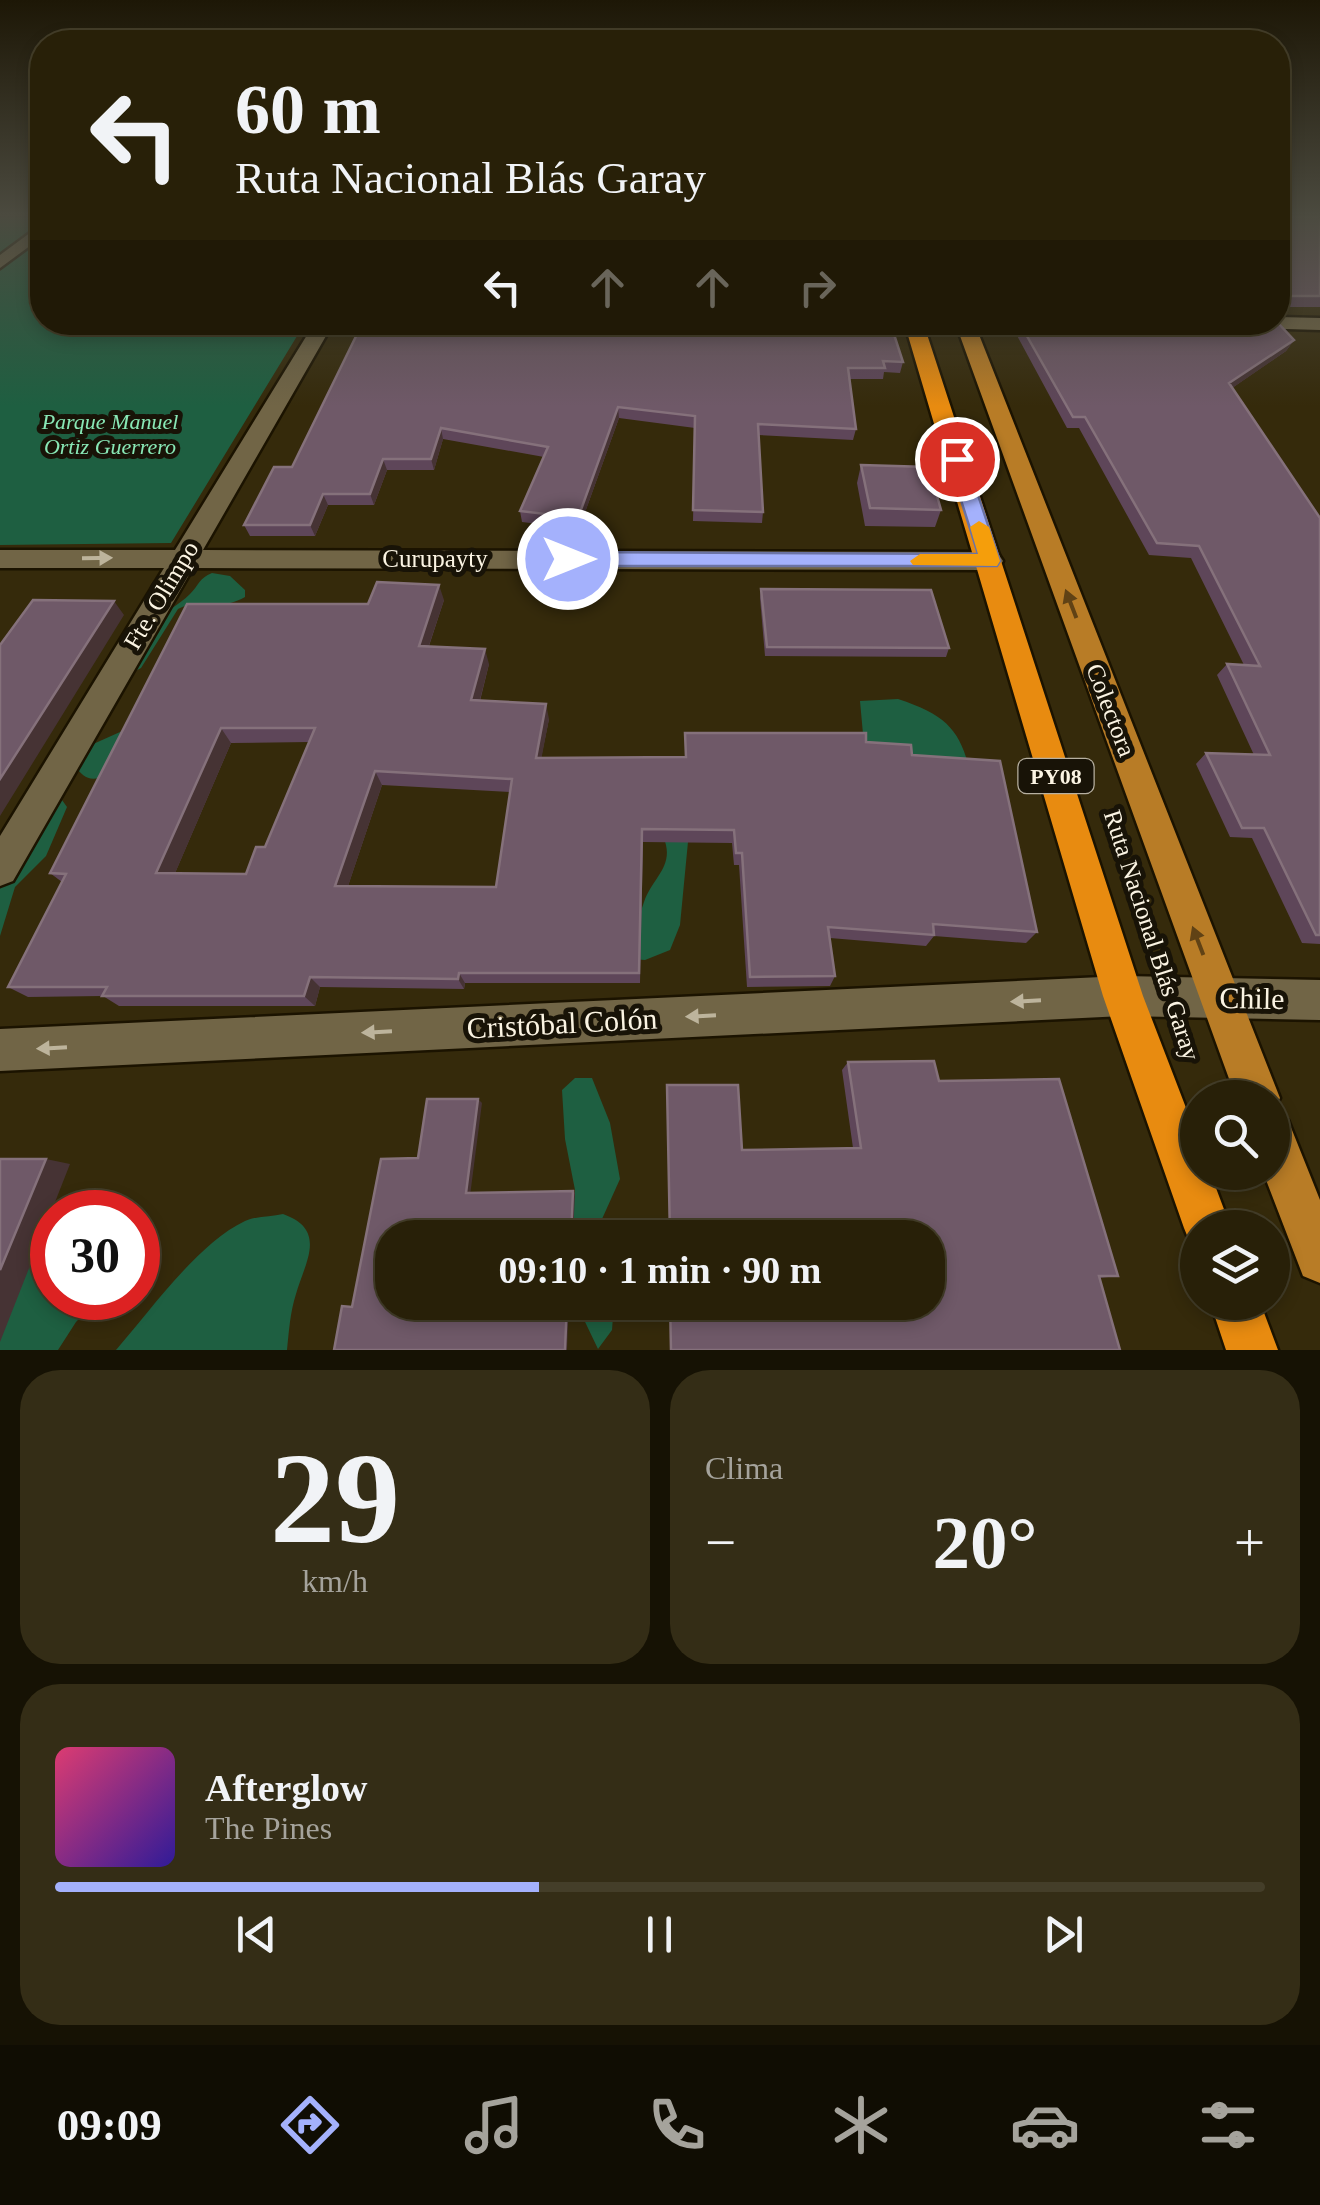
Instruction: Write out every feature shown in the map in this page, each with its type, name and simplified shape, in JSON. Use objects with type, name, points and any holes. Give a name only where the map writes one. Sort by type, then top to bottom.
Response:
[{"type":"highway","name":"Ruta Nacional Blás Garay","points":[[917,335],[1123,996],[1201,1210]]},
{"type":"highway","points":[[1241,1320],[1252,1350]]},
{"type":"main road","name":"Colectora","points":[[969,335],[1251,1080]]},
{"type":"main road","points":[[1290,1182],[1320,1259]]},
{"type":"street","points":[[1290,323],[1320,324]]},
{"type":"street","name":"Fte. Olimpo","points":[[0,869],[317,335]]},
{"type":"street","name":"Curupayty","points":[[0,559],[990,561]]},
{"type":"street","name":"Chile","points":[[1123,996],[1320,1000]]},
{"type":"street","name":"Cristóbal Colón","points":[[0,1050],[1123,996]]},
{"type":"green space","name":"Parque Manuel Ortiz Guerrero","points":[[0,280],[30,280],[30,335],[298,335],[171,543],[0,545]]},
{"type":"green space","points":[[212,573],[230,576],[245,590],[245,597],[226,604],[195,603],[178,609],[141,668],[130,674],[103,672],[116,649]]},
{"type":"green space","points":[[898,699],[931,713],[951,729],[964,752],[974,785],[865,756],[860,701]]},
{"type":"green space","points":[[129,728],[106,776],[87,778],[74,765],[82,749]]},
{"type":"green space","points":[[62,800],[67,807],[46,856],[15,887],[0,936],[0,884],[49,803]]},
{"type":"green space","points":[[690,821],[680,925],[670,950],[645,960],[632,959],[644,902],[665,863],[663,836]]},
{"type":"green space","points":[[575,1078],[592,1078],[610,1123],[620,1179],[602,1220],[572,1220],[575,1190],[565,1139],[562,1090]]},
{"type":"green space","points":[[283,1214],[297,1221],[309,1238],[308,1259],[292,1308],[287,1350],[116,1350],[141,1320],[160,1320],[160,1298],[210,1245],[227,1231],[254,1218]]},
{"type":"green space","points":[[30,1228],[30,1320],[78,1320],[58,1350],[0,1350],[0,1265]]},
{"type":"green space","points":[[584,1320],[613,1320],[612,1330],[598,1349]]},
{"type":"building","points":[[1290,280],[1320,280],[1320,296],[1290,296]]},
{"type":"building","points":[[357,335],[894,335],[903,362],[883,361],[885,368],[848,368],[856,429],[758,424],[763,512],[693,510],[695,416],[618,407],[578,518],[520,511],[548,447],[441,428],[431,459],[383,459],[370,494],[323,494],[310,525],[244,525],[274,467],[292,467]]},
{"type":"building","points":[[1026,335],[1289,335],[1294,340],[1229,383],[1320,518],[1320,935],[1316,935],[1264,828],[1242,828],[1206,753],[1270,755],[1227,664],[1260,666],[1199,546],[1157,543],[1085,417],[1073,417]]},
{"type":"building","points":[[861,465],[929,467],[941,510],[870,508]]},
{"type":"building","points":[[377,582],[439,585],[419,646],[485,649],[471,700],[546,704],[536,758],[686,757],[685,733],[866,733],[866,742],[911,745],[912,755],[1000,761],[1037,932],[933,924],[934,935],[828,927],[835,976],[750,977],[742,853],[736,853],[734,830],[642,829],[639,973],[459,973],[458,979],[310,977],[304,996],[102,996],[107,987],[8,987],[66,874],[50,873],[187,604],[368,604]],"holes":[[[221,728],[315,728],[265,847],[256,847],[246,874],[156,873]],[[375,771],[512,779],[496,887],[335,886]]]},
{"type":"building","points":[[761,589],[931,590],[949,648],[767,647]]},
{"type":"building","points":[[33,600],[114,601],[0,779],[0,645]]},
{"type":"building","points":[[934,1061],[939,1081],[1059,1079],[1118,1276],[1099,1276],[1120,1350],[671,1350],[670,1320],[945,1320],[945,1220],[670,1220],[667,1085],[738,1085],[742,1150],[861,1148],[848,1062]]},
{"type":"building","points":[[427,1099],[478,1099],[466,1193],[573,1191],[572,1220],[375,1220],[375,1320],[566,1320],[565,1350],[334,1350],[342,1306],[352,1307],[381,1159],[418,1158]]},
{"type":"building","points":[[0,1159],[46,1159],[30,1190],[0,1270]]},
{"type":"slow traffic","points":[[920,561],[990,561],[979,527]]},
{"type":"route","points":[[568,559],[990,561],[957,459]]}]
